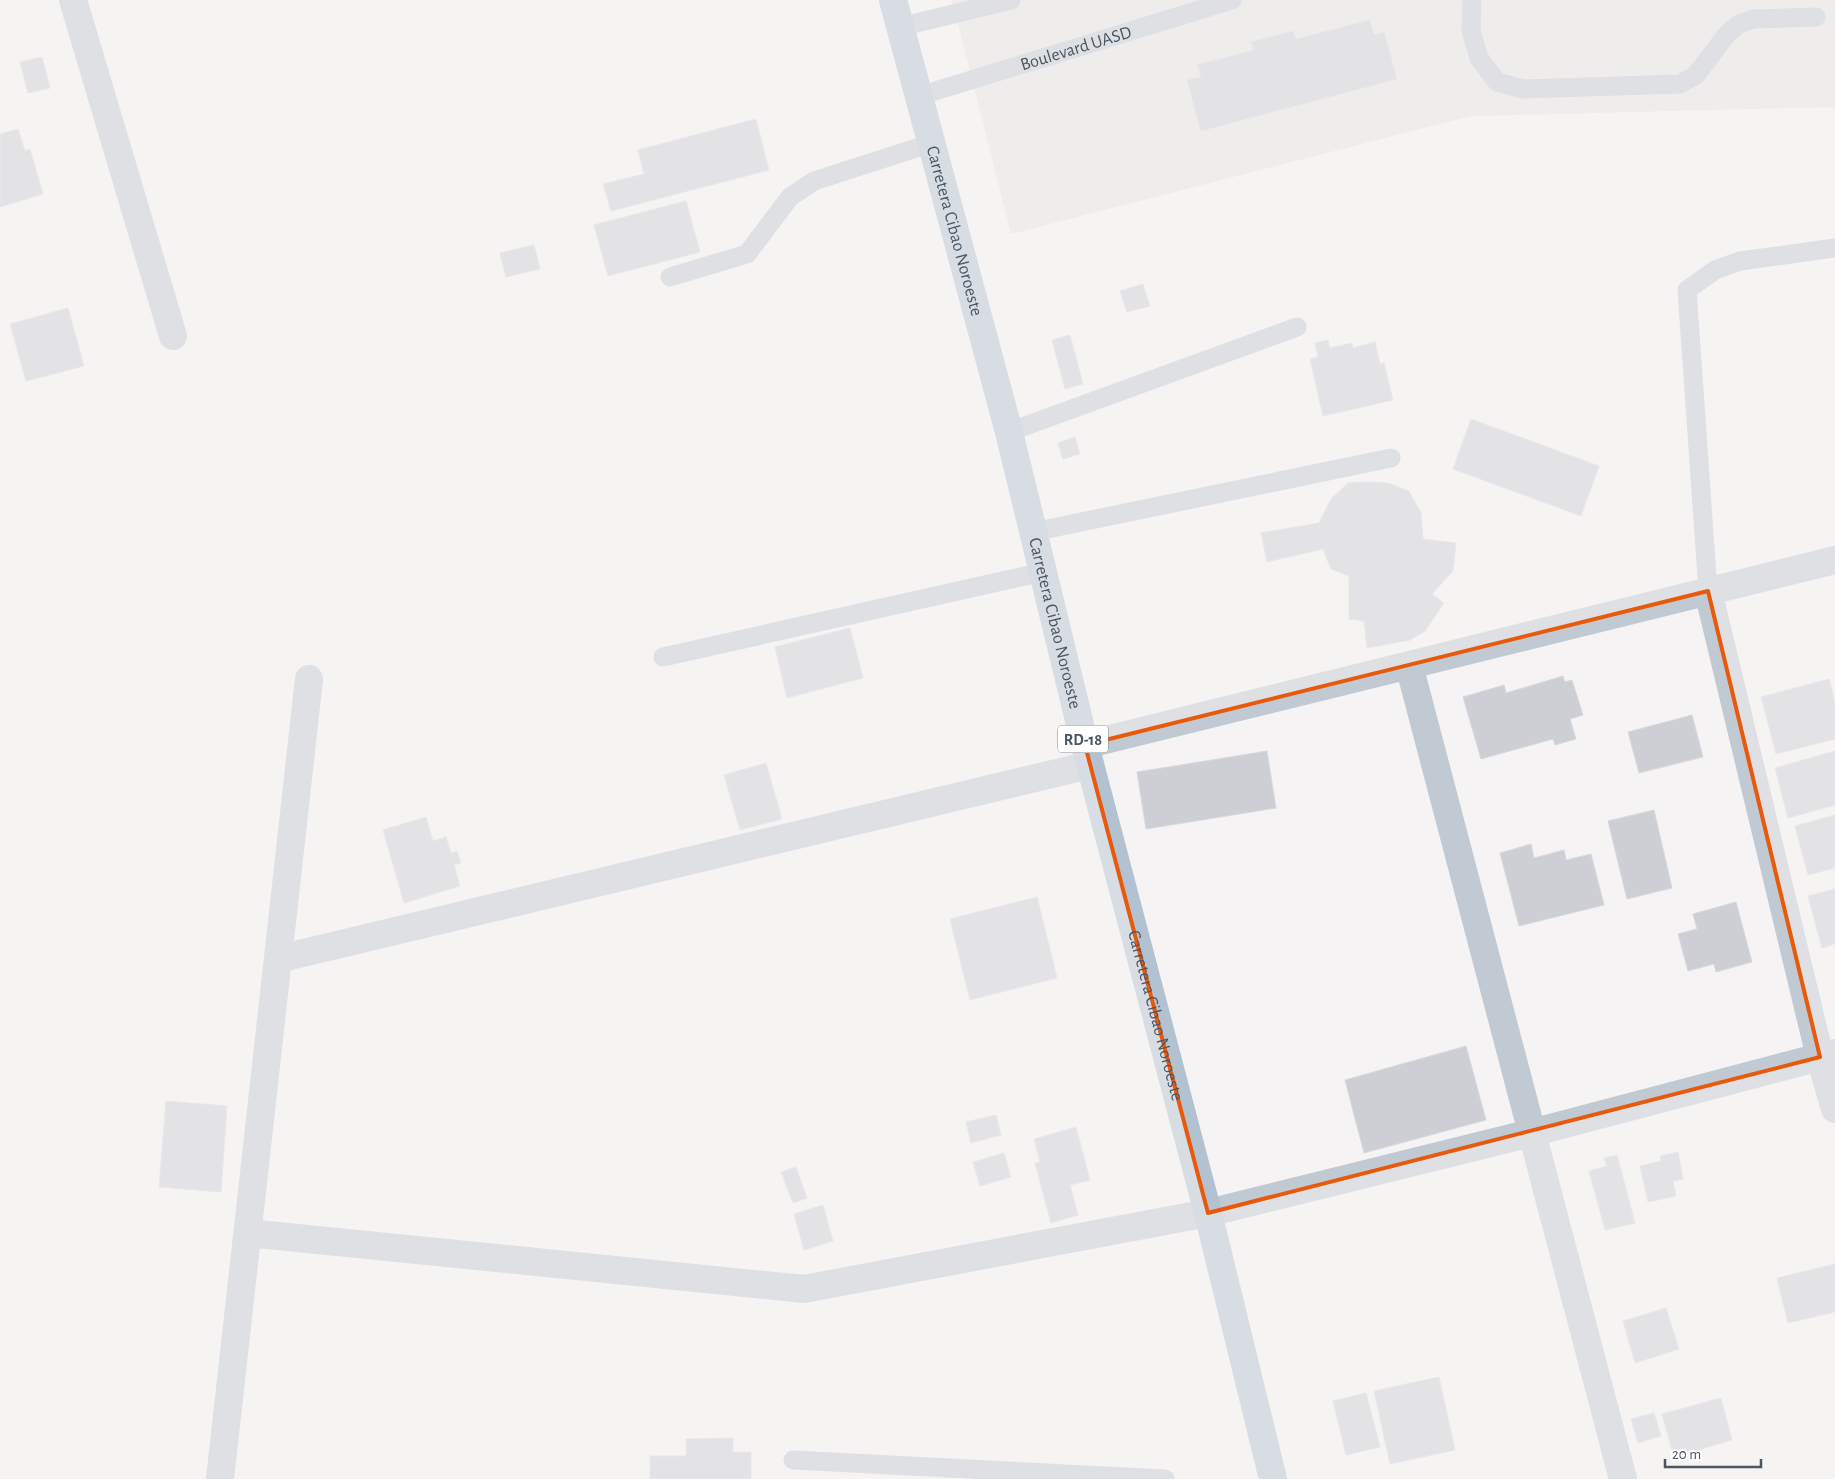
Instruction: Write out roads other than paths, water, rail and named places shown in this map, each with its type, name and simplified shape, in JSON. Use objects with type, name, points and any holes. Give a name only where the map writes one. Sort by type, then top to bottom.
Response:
[{"type":"main road","name":"Carretera Cibao Noroeste","points":[[893,0],[1009,432],[1087,755],[1208,1213],[1273,1479]]},
{"type":"street","points":[[73,0],[173,336]]},
{"type":"street","points":[[278,959],[1087,755],[1409,665],[1835,560]]},
{"type":"street","points":[[1708,591],[1828,1055],[1835,1110]]},
{"type":"street","points":[[1409,665],[1623,1479]]},
{"type":"street","points":[[220,1479],[309,680]]},
{"type":"street","points":[[248,1233],[804,1289],[1208,1213],[1828,1055]]},
{"type":"lane","points":[[900,27],[1010,0]]},
{"type":"lane","name":"Boulevard UASD","points":[[919,96],[1232,0]]},
{"type":"lane","points":[[1472,0],[1471,31],[1479,58],[1497,82],[1523,89],[1680,84],[1696,75],[1727,34],[1739,24],[1754,19],[1816,17]]},
{"type":"lane","points":[[670,277],[747,254],[790,197],[814,181],[932,143]]},
{"type":"lane","points":[[1708,591],[1687,290],[1714,270],[1740,261],[1835,248]]},
{"type":"lane","points":[[1009,432],[1298,326]]},
{"type":"lane","points":[[1033,532],[1391,458]]},
{"type":"lane","points":[[663,657],[1042,572]]},
{"type":"lane","points":[[793,1460],[1165,1479]]}]
